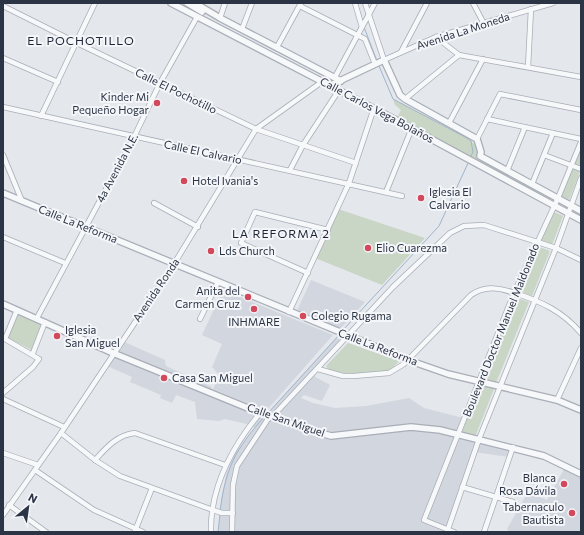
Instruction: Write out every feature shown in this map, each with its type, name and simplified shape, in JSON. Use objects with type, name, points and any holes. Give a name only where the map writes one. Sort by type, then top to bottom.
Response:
[{"type":"street","points":[[41,116],[95,3]]},
{"type":"street","name":"Calle Carlos Vega Bolaños","points":[[171,3],[201,14],[220,18],[341,81]]},
{"type":"street","points":[[187,3],[201,14]]},
{"type":"street","points":[[196,3],[201,14]]},
{"type":"street","points":[[220,18],[225,3]]},
{"type":"street","points":[[242,29],[252,3]]},
{"type":"street","points":[[355,3],[362,26]]},
{"type":"street","name":"Calle Carlos Vega Bolaños","points":[[365,3],[383,60],[400,95],[404,100],[477,139]]},
{"type":"street","points":[[335,77],[375,3]]},
{"type":"street","points":[[402,52],[427,3]]},
{"type":"street","points":[[472,3],[483,22]]},
{"type":"street","name":"Avenida La Moneda","points":[[331,85],[436,37],[531,8],[554,3]]},
{"type":"street","points":[[277,47],[301,4],[365,39],[376,64]]},
{"type":"street","name":"Calle El Pochotillo","points":[[3,6],[76,43],[256,129],[356,163]]},
{"type":"street","points":[[528,66],[531,8]]},
{"type":"street","name":"Calle Carlos Vega Bolaños","points":[[201,14],[581,220]]},
{"type":"street","name":"4a Avenida N.E.","points":[[37,318],[65,263],[134,137],[160,83],[201,14]]},
{"type":"street","points":[[436,37],[459,55],[528,66],[581,77]]},
{"type":"street","points":[[404,100],[459,55]]},
{"type":"street","points":[[3,58],[58,82]]},
{"type":"street","points":[[449,123],[483,59]]},
{"type":"street","name":"Avenida Ronda","points":[[3,514],[61,433],[113,353],[174,264],[198,227],[256,129],[323,81]]},
{"type":"street","points":[[290,170],[303,145],[339,90]]},
{"type":"street","points":[[480,156],[481,152],[477,139],[500,94],[581,110]]},
{"type":"street","name":"Calle El Calvario","points":[[3,107],[402,196]]},
{"type":"street","points":[[289,312],[349,183],[374,108]]},
{"type":"street","points":[[487,119],[581,139]]},
{"type":"street","points":[[507,171],[525,127]]},
{"type":"street","points":[[386,192],[412,128]]},
{"type":"street","points":[[532,184],[553,133]]},
{"type":"street","name":"Boulevard Doctor Manuel Maldonado","points":[[581,142],[558,198],[536,242],[514,293],[424,520],[447,531],[479,439],[556,248],[581,179]]},
{"type":"street","points":[[3,155],[22,201]]},
{"type":"street","points":[[544,155],[581,169]]},
{"type":"street","points":[[480,156],[581,211]]},
{"type":"street","points":[[472,161],[480,156]]},
{"type":"street","name":"Calle La Reforma","points":[[3,193],[408,360],[448,374],[557,400],[581,410]]},
{"type":"street","points":[[154,203],[198,227]]},
{"type":"street","points":[[308,273],[241,243],[255,212],[328,230]]},
{"type":"street","points":[[232,532],[233,485],[237,466],[270,416],[318,369],[393,287],[446,237],[459,228],[472,224],[484,225],[556,248],[581,260]]},
{"type":"street","points":[[3,238],[65,263]]},
{"type":"street","points":[[200,319],[218,282]]},
{"type":"street","points":[[318,369],[344,376],[378,375],[389,373],[408,360],[476,291],[496,288],[535,299],[562,314],[581,333]]},
{"type":"street","name":"Calle San Miguel","points":[[3,304],[113,353],[261,413],[331,436],[411,427],[459,434],[544,456],[581,474]]},
{"type":"street","points":[[3,393],[38,362],[39,359],[33,354],[5,339],[17,310]]},
{"type":"street","points":[[33,354],[46,322]]},
{"type":"street","points":[[557,400],[581,348]]},
{"type":"street","points":[[3,399],[64,427]]},
{"type":"street","points":[[211,532],[212,510],[226,465],[239,440],[261,413]]},
{"type":"street","points":[[95,460],[117,438],[135,432],[226,465]]},
{"type":"street","points":[[61,433],[95,460],[120,476],[212,510],[232,513]]},
{"type":"street","points":[[484,532],[513,447]]},
{"type":"street","points":[[3,453],[38,465]]},
{"type":"street","points":[[34,470],[94,510],[135,531],[143,532]]},
{"type":"street","points":[[462,487],[513,502]]},
{"type":"street","points":[[135,531],[152,488]]},
{"type":"street","points":[[9,505],[45,532]]},
{"type":"street","points":[[447,531],[454,532]]},
{"type":"shaded area","points":[[311,280],[365,302],[340,329],[297,311]]},
{"type":"shaded area","points":[[223,290],[333,335],[266,411],[213,389],[220,376],[212,367],[222,344],[202,335]]},
{"type":"shaded area","points":[[336,338],[344,341],[312,375],[330,385],[322,401],[304,395],[301,398],[313,403],[335,408],[366,406],[409,398],[424,408],[463,418],[459,434],[513,447],[509,457],[474,452],[447,532],[218,532],[222,494],[227,472],[235,454],[255,428],[251,425],[225,419],[219,421],[197,419],[195,402],[176,395],[172,403],[160,398],[161,395],[130,382],[132,377],[105,365],[122,341],[165,360],[166,366],[212,387],[209,391],[266,415]]},
{"type":"shaded area","points":[[564,469],[581,477],[581,532],[509,532],[507,529],[528,492],[547,500]]},
{"type":"green space","points":[[393,99],[465,137],[479,147],[480,156],[475,163],[396,120],[401,110],[395,105]]},
{"type":"green space","points":[[581,147],[581,169],[569,200],[561,196]]},
{"type":"green space","points":[[480,159],[552,198],[550,202],[478,163]]},
{"type":"green space","name":"Elio Cuarezma","points":[[338,209],[425,238],[382,285],[315,258]]},
{"type":"green space","points":[[552,211],[563,216],[552,245],[540,240]]},
{"type":"green space","points":[[537,246],[550,251],[532,296],[517,290]]},
{"type":"green space","points":[[514,297],[529,302],[496,383],[482,378]]},
{"type":"green space","points":[[18,315],[42,326],[32,350],[8,338]]},
{"type":"green space","points":[[348,343],[399,361],[390,371],[354,375],[329,370],[326,366]]},
{"type":"green space","points":[[479,384],[494,389],[475,437],[462,432]]},
{"type":"waterway","points":[[357,3],[362,20]]},
{"type":"waterway","points":[[364,27],[377,61]]},
{"type":"waterway","points":[[379,66],[393,99],[471,141],[473,152],[470,158]]},
{"type":"waterway","points":[[343,330],[439,226],[469,161]]},
{"type":"waterway","points":[[268,413],[340,334]]},
{"type":"waterway","points":[[220,511],[225,482],[233,460],[246,439],[264,417]]},
{"type":"waterway","points":[[218,532],[220,514]]},
{"type":"place","name":"Kinder Mi Pequeño Hogar","points":[[157,103]]},
{"type":"place","name":"Hotel Ivania's","points":[[184,181]]},
{"type":"place","name":"Iglesia El Calvario","points":[[421,198]]},
{"type":"place","name":"Elio Cuarezma","points":[[368,248]]},
{"type":"place","name":"Lds Church","points":[[211,251]]},
{"type":"place","name":"Anita del Carmen Cruz","points":[[248,297]]},
{"type":"place","name":"INHMARE","points":[[254,309]]},
{"type":"place","name":"Colegio Rugama","points":[[303,316]]},
{"type":"place","name":"Iglesia San Miguel","points":[[57,336]]},
{"type":"place","name":"Casa San Miguel","points":[[164,378]]},
{"type":"place","name":"Blanca Rosa Dávila","points":[[564,484]]},
{"type":"place","name":"Tabernaculo Bautista","points":[[572,513]]},
{"type":"district","name":"EL POCHOTILLO","points":[[81,41]]},
{"type":"district","name":"LA REFORMA 2","points":[[281,234]]}]
